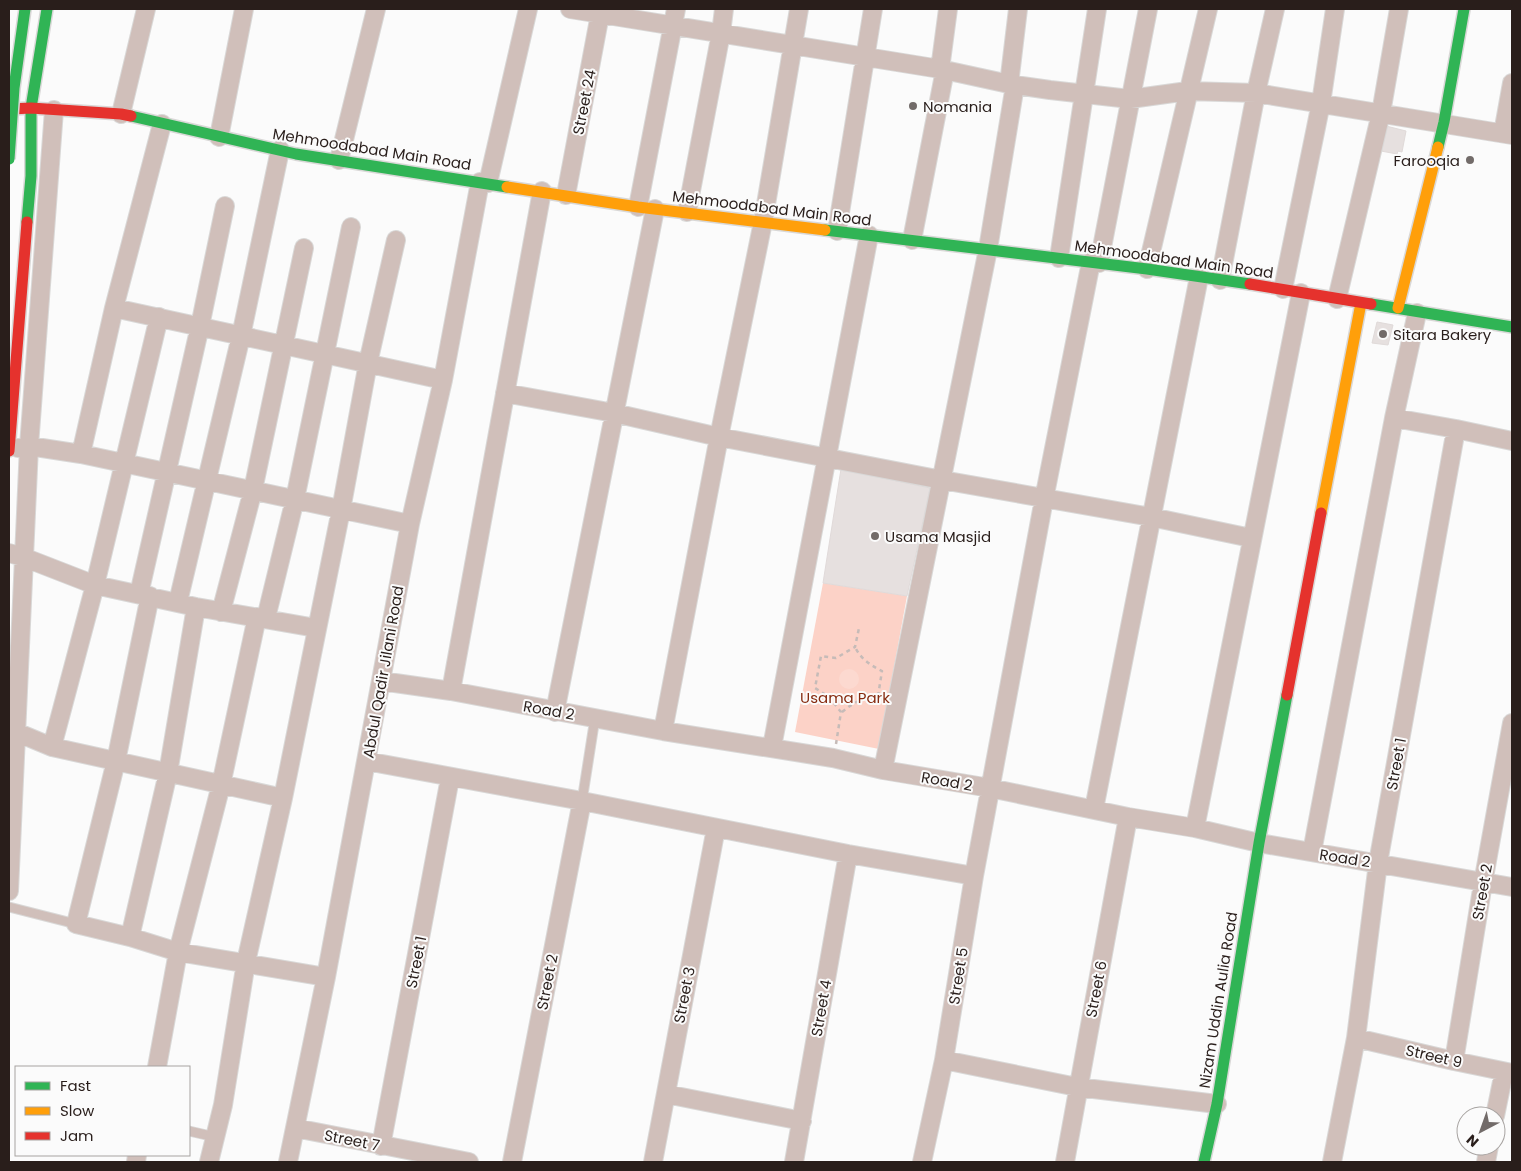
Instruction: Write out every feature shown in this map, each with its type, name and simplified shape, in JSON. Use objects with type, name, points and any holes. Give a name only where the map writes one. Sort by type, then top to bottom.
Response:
[{"type":"main road","points":[[9,159],[14,88],[25,9]]},
{"type":"main road","points":[[9,450],[31,176],[31,108],[47,9]]},
{"type":"main road","points":[[1398,308],[1444,122],[1464,9]]},
{"type":"main road","points":[[9,94],[31,108]]},
{"type":"main road","name":"Mehmoodabad Main Road","points":[[9,110],[31,108],[120,114],[280,150],[655,209],[1147,269],[1512,327]]},
{"type":"main road","points":[[9,154],[21,160],[31,176]]},
{"type":"main road","name":"Nizam Uddin Aulia Road","points":[[1204,1162],[1217,1104],[1258,843],[1361,303]]},
{"type":"street","points":[[120,114],[146,9]]},
{"type":"street","points":[[220,137],[244,9]]},
{"type":"street","points":[[339,160],[376,9]]},
{"type":"street","name":"Abdul Qadir Jilani Road","points":[[288,1162],[326,977],[410,524],[443,380],[484,182],[528,9]]},
{"type":"street","points":[[570,9],[675,17],[721,33],[942,70],[1012,84],[1130,99],[1188,91],[1256,93],[1444,122],[1507,134],[1512,83]]},
{"type":"street","points":[[686,212],[724,9]]},
{"type":"street","points":[[663,731],[719,436],[763,222],[799,9]]},
{"type":"street","points":[[837,231],[873,9]]},
{"type":"street","points":[[912,240],[942,70],[948,9]]},
{"type":"street","points":[[883,770],[988,249],[1012,84],[1018,9]]},
{"type":"street","points":[[1059,258],[1097,9]]},
{"type":"street","name":"Street 5","points":[[922,1162],[944,1060],[974,876],[1044,499],[1148,9]]},
{"type":"street","points":[[1147,269],[1208,9]]},
{"type":"street","points":[[1220,280],[1256,93],[1275,9]]},
{"type":"street","points":[[1282,289],[1321,103],[1335,9]]},
{"type":"street","points":[[1337,299],[1381,113],[1400,9]]},
{"type":"street","name":"Street 24","points":[[566,195],[601,11]]},
{"type":"street","points":[[638,206],[675,17]]},
{"type":"street","points":[[9,891],[16,732],[16,555],[29,446],[54,110]]},
{"type":"street","points":[[81,454],[114,308],[162,124]]},
{"type":"street","points":[[178,602],[241,336],[280,150]]},
{"type":"street","points":[[451,691],[542,191]]},
{"type":"street","points":[[225,206],[168,472],[144,595],[116,761],[76,924],[130,937],[178,952],[326,977]]},
{"type":"street","points":[[555,712],[655,209]]},
{"type":"street","points":[[157,1066],[178,952],[261,617],[294,499],[351,227]]},
{"type":"street","points":[[772,747],[869,235]]},
{"type":"street","points":[[209,1162],[223,1105],[246,962],[283,798],[341,510],[368,363],[396,240]]},
{"type":"street","points":[[221,612],[253,490],[304,248]]},
{"type":"street","points":[[1094,809],[1199,277]]},
{"type":"street","points":[[1195,828],[1301,293]]},
{"type":"street","points":[[114,308],[443,380]]},
{"type":"street","points":[[1312,852],[1394,418],[1418,312]]},
{"type":"street","points":[[52,746],[95,585],[159,318]]},
{"type":"street","points":[[505,393],[614,413],[719,436],[942,480],[1151,517],[1251,538]]},
{"type":"street","points":[[1394,418],[1512,441]]},
{"type":"street","name":"Street 1","points":[[1332,1162],[1356,1038],[1378,863],[1456,429]]},
{"type":"street","points":[[9,450],[29,446],[81,454],[410,524]]},
{"type":"street","points":[[16,555],[95,585],[221,612],[261,617],[316,628]]},
{"type":"street","points":[[130,937],[168,772],[196,607]]},
{"type":"street","name":"Road 2","points":[[382,681],[451,691],[663,731],[833,758],[883,770],[990,788],[1128,817],[1195,828],[1258,843],[1512,888]]},
{"type":"street","name":"Street 2","points":[[1454,1062],[1483,883],[1512,723]]},
{"type":"street","points":[[16,732],[52,746],[283,798]]},
{"type":"street","points":[[366,761],[582,801],[848,854],[974,876]]},
{"type":"street","name":"Street 1","points":[[381,1146],[450,778]]},
{"type":"street","name":"Street 2","points":[[512,1162],[582,801]]},
{"type":"street","name":"Street 6","points":[[1065,1162],[1077,1087],[1128,817]]},
{"type":"street","name":"Street 3","points":[[653,1162],[716,828]]},
{"type":"street","name":"Street 4","points":[[794,1162],[848,854]]},
{"type":"street","name":"Street 9","points":[[1356,1038],[1454,1062],[1508,1072]]},
{"type":"street","points":[[944,1060],[1077,1087],[1217,1104]]},
{"type":"street","points":[[1498,1106],[1508,1072]]},
{"type":"street","points":[[666,1094],[802,1121]]},
{"type":"street","name":"Street 7","points":[[294,1128],[470,1162]]},
{"type":"lane","points":[[582,801],[595,718]]},
{"type":"lane","points":[[9,907],[76,924]]},
{"type":"lane","points":[[190,1131],[215,1137]]},
{"type":"path","points":[[841,712],[859,699],[868,696],[878,696],[882,671],[859,655],[855,647],[859,628]]},
{"type":"path","points":[[838,735],[841,712],[829,697],[815,688],[821,656],[836,658],[855,647]]},
{"type":"green space","name":"Usama Park","points":[[823,583],[907,596],[879,749],[795,732]]},
{"type":"shaded area","points":[[849,669],[856,672],[859,679],[856,686],[849,689],[842,686],[839,679],[842,672]]},
{"type":"building","points":[[1386,126],[1406,131],[1402,152],[1398,151],[1397,154],[1381,151]]},
{"type":"building","name":"Sitara Bakery","points":[[1377,322],[1393,325],[1388,345],[1372,343]]},
{"type":"building","name":"Usama Masjid","points":[[841,469],[930,488],[907,596],[823,583]]},
{"type":"traffic: fast","points":[[9,159],[14,88],[25,9]]},
{"type":"traffic: fast","points":[[27,222],[31,176],[31,108],[47,9]]},
{"type":"traffic: fast","points":[[1438,147],[1464,9]]},
{"type":"traffic: fast","points":[[131,116],[296,154],[507,187]]},
{"type":"traffic: fast","points":[[825,230],[1147,269],[1250,284]]},
{"type":"traffic: fast","points":[[1371,304],[1512,327]]},
{"type":"traffic: fast","points":[[1204,1162],[1217,1104],[1259,843],[1287,695]]},
{"type":"traffic: slow","points":[[1398,308],[1438,147]]},
{"type":"traffic: slow","points":[[507,187],[638,207],[825,230]]},
{"type":"traffic: slow","points":[[1321,513],[1361,303]]},
{"type":"traffic: jam","points":[[11,109],[31,108],[131,116]]},
{"type":"traffic: jam","points":[[9,451],[27,222]]},
{"type":"traffic: jam","points":[[1250,284],[1371,304]]},
{"type":"traffic: jam","points":[[1287,695],[1321,513]]},
{"type":"place","name":"Nomania","points":[[913,106]]},
{"type":"place","name":"Farooqia","points":[[1470,160]]},
{"type":"place","name":"Sitara Bakery","points":[[1383,334]]},
{"type":"place","name":"Usama Masjid","points":[[875,536]]}]
